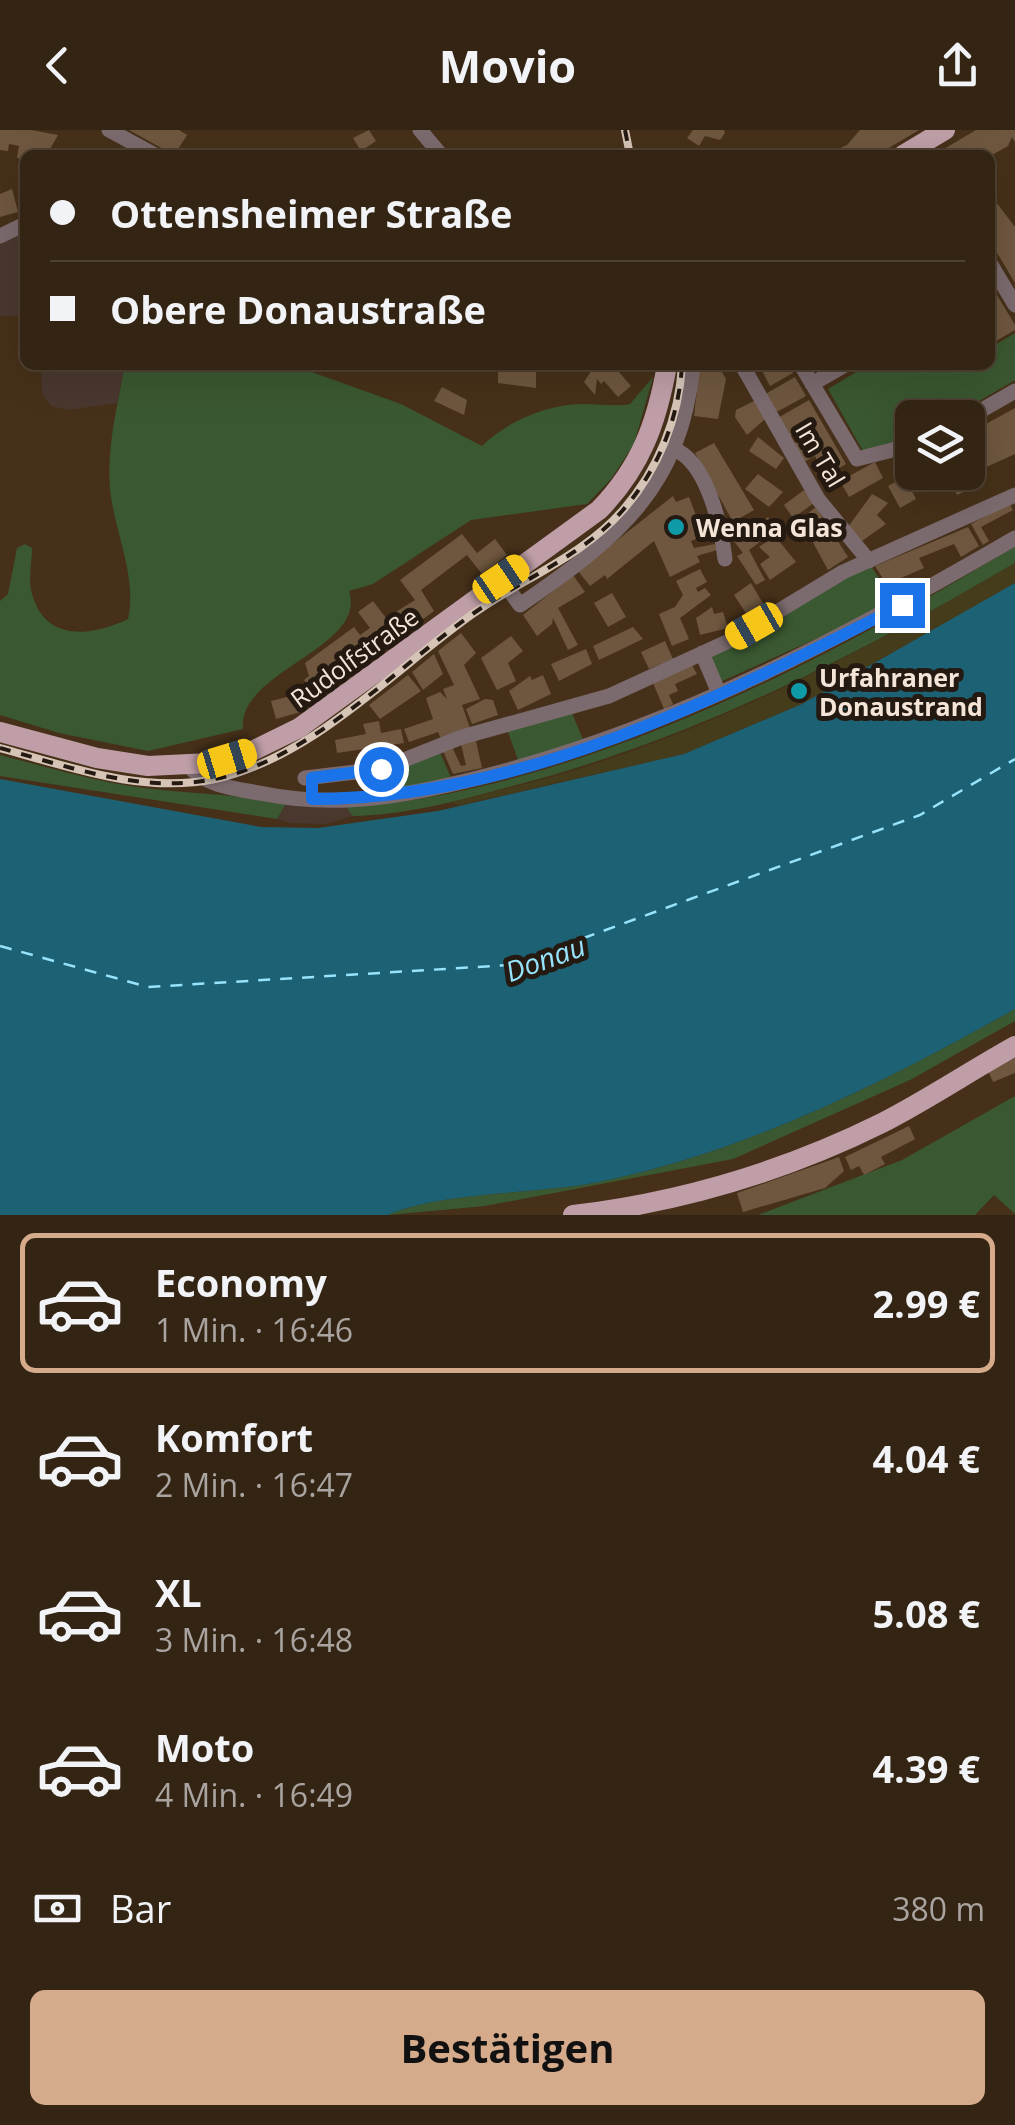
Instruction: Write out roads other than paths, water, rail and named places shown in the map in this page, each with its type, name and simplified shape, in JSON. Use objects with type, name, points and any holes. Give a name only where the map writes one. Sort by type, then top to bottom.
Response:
[{"type":"main road","points":[[919,150],[946,130]]},
{"type":"main road","name":"Rudolfstraße","points":[[0,732],[121,763],[188,765],[227,759],[299,728],[501,579],[584,523],[624,482],[654,424],[667,370]]},
{"type":"main road","points":[[574,1215],[686,1198],[780,1168],[885,1122],[1015,1046]]},
{"type":"street","points":[[109,130],[146,150]]},
{"type":"street","points":[[420,130],[436,150]]},
{"type":"street","points":[[995,276],[1015,305]]},
{"type":"street","points":[[501,579],[520,605],[613,537],[643,505],[674,449],[686,416],[692,370]]},
{"type":"street","name":"Im Tal","points":[[745,370],[818,499],[869,561]]},
{"type":"street","points":[[804,370],[857,459],[895,449]]},
{"type":"street","points":[[812,384],[836,370]]},
{"type":"street","points":[[985,408],[1015,391]]},
{"type":"street","points":[[674,449],[689,459],[707,492],[725,560]]},
{"type":"street","points":[[312,799],[308,778],[406,762],[462,737],[610,696],[702,653],[869,561],[1015,495]]},
{"type":"street","points":[[188,765],[200,777],[224,785],[312,799],[378,798],[442,788],[588,749],[720,693],[902,605],[1015,538]]},
{"type":"street","points":[[702,653],[720,693]]},
{"type":"water","name":"Donau","points":[[1015,583],[1015,1009],[814,1112],[709,1152],[599,1182],[434,1202],[388,1215],[0,1215],[0,779],[261,827],[318,828],[438,811],[684,754],[802,704]]},
{"type":"railway","points":[[625,130],[629,150]]},
{"type":"railway","points":[[0,748],[106,776],[160,783],[215,779],[286,752],[352,709],[474,613],[571,554],[607,526],[623,510],[656,461],[671,424],[682,370]]},
{"type":"place","name":"Wenna Glas","points":[[676,527]]},
{"type":"place","name":"Urfahraner Donaustrand","points":[[799,691]]}]
